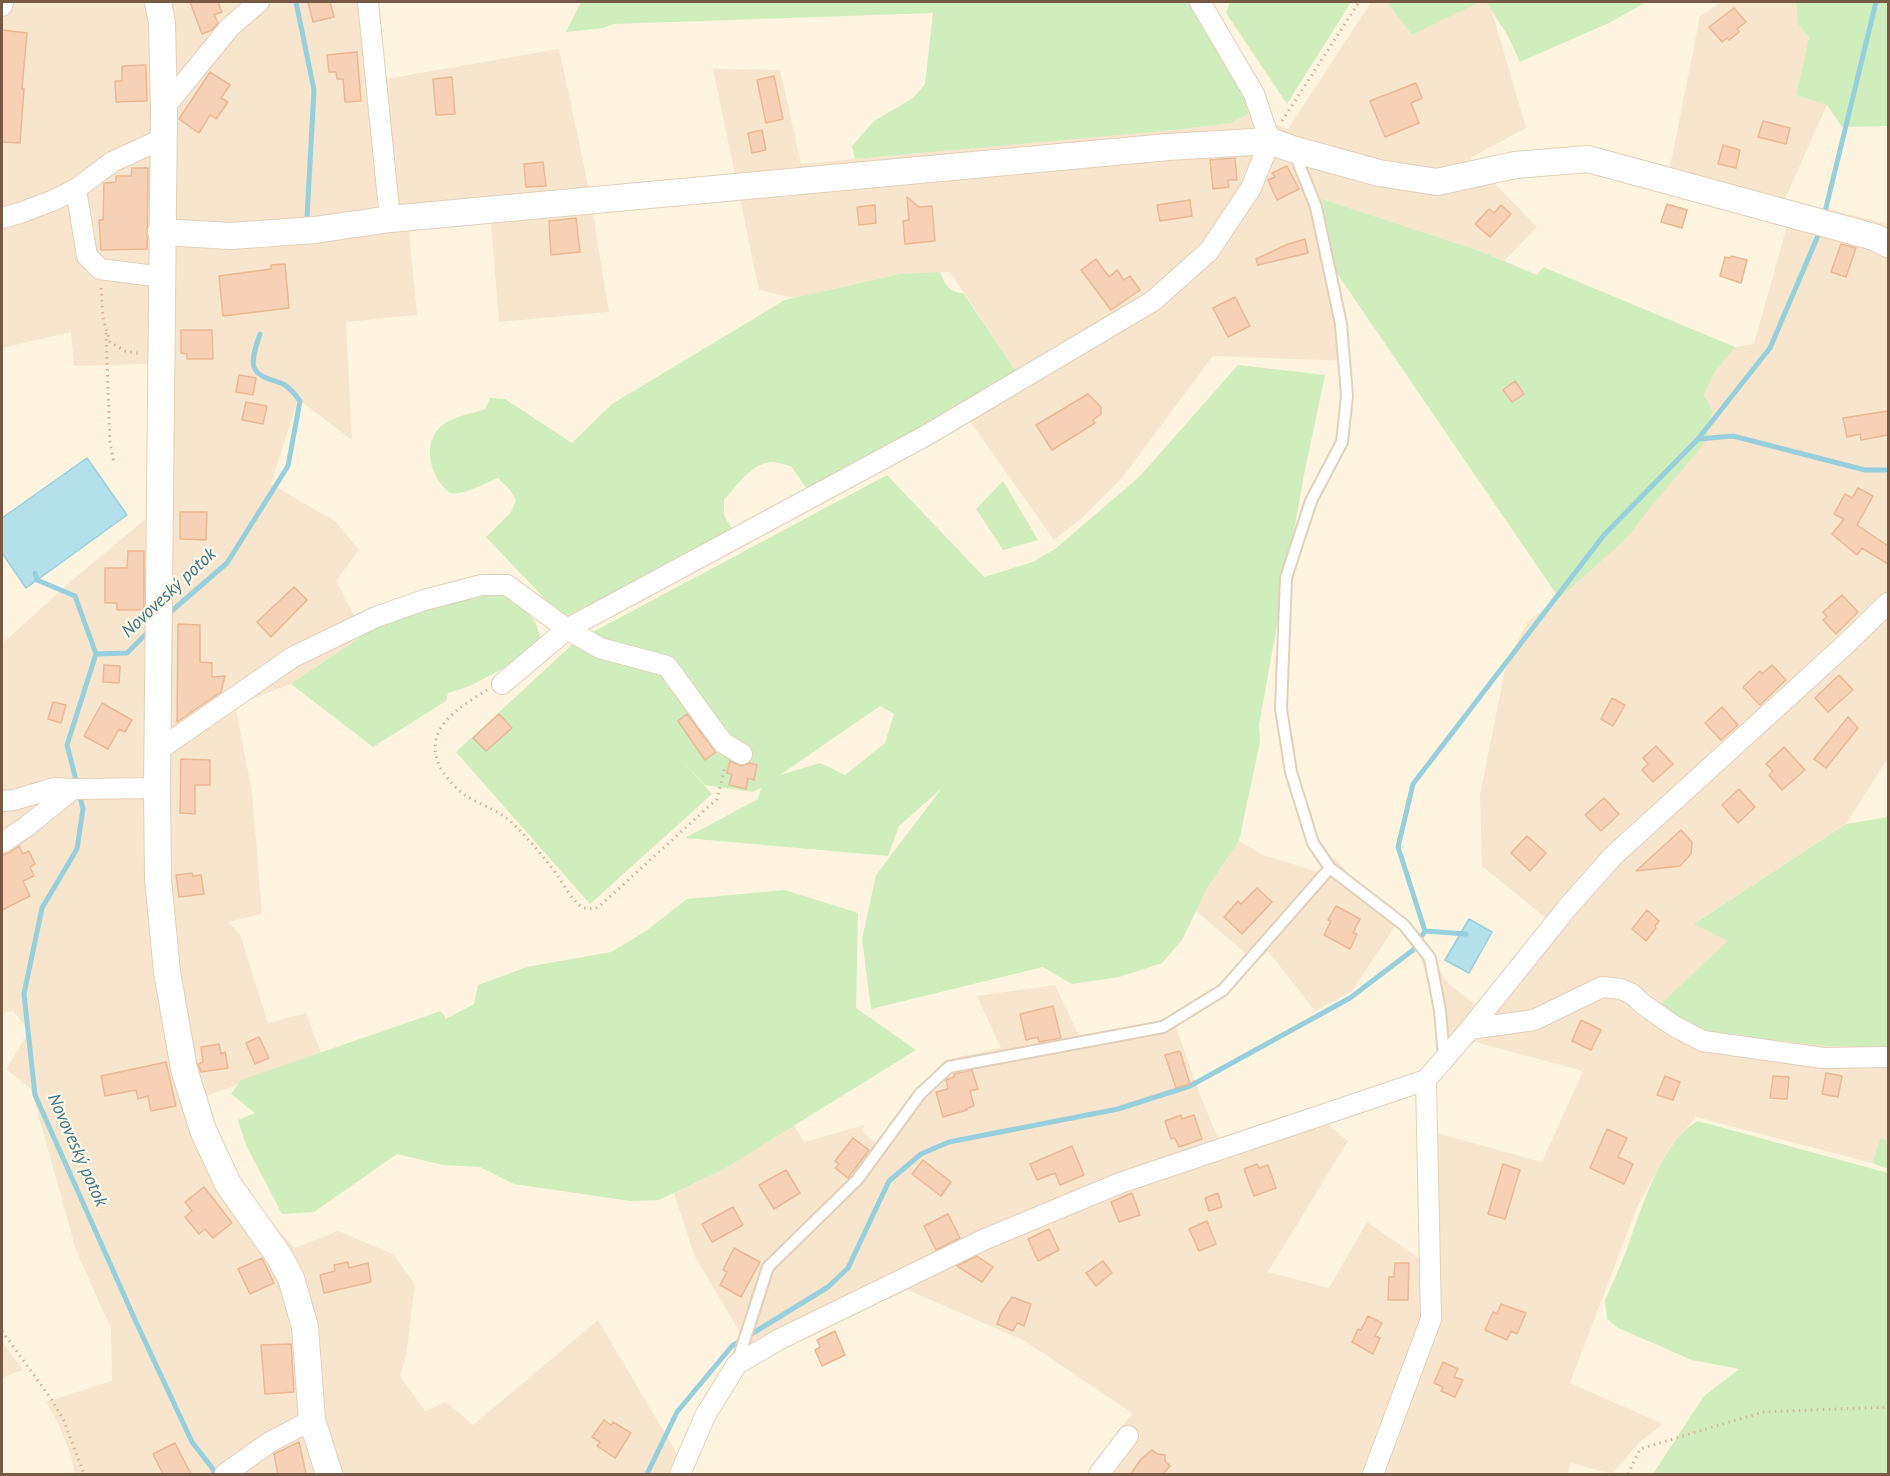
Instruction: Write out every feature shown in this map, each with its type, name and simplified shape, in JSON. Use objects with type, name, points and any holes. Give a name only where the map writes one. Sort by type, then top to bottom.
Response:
[{"type":"street","points":[[2,6],[3,2]]},
{"type":"street","points":[[158,2],[162,23],[164,108],[156,788],[158,879],[167,972],[184,1069],[203,1130],[228,1184],[279,1256],[291,1278],[305,1328],[312,1420],[329,1474]]},
{"type":"street","points":[[164,108],[230,27],[259,2]]},
{"type":"street","points":[[368,2],[390,219]]},
{"type":"street","points":[[1200,2],[1281,145]]},
{"type":"street","points":[[2,218],[20,213],[76,189],[112,162],[162,139]]},
{"type":"street","points":[[502,684],[567,629],[927,435],[1153,301],[1209,251],[1281,145]]},
{"type":"street","points":[[161,232],[231,236],[303,231],[390,219],[1168,147],[1281,145],[1379,173],[1437,182],[1515,165],[1588,159],[1874,237],[1888,244]]},
{"type":"street","points":[[76,189],[87,256],[100,269],[162,277]]},
{"type":"street","points":[[157,751],[293,657],[376,617],[424,600],[482,585],[507,585],[567,629],[600,648],[668,666],[723,743],[736,751]]},
{"type":"street","points":[[680,1474],[705,1416],[740,1356],[780,1339],[983,1240],[1120,1182],[1426,1080],[1567,908],[1613,856],[1888,603]]},
{"type":"street","points":[[2,801],[14,800],[54,788],[156,788]]},
{"type":"street","points":[[2,843],[26,828],[73,789]]},
{"type":"street","points":[[1470,1029],[1534,1020],[1602,987],[1621,989],[1632,994],[1674,1026],[1703,1041],[1823,1058],[1888,1058]]},
{"type":"street","points":[[1373,1474],[1431,1319],[1426,1080]]},
{"type":"street","points":[[225,1474],[270,1442],[312,1420]]},
{"type":"street","points":[[1099,1474],[1128,1436]]},
{"type":"lane","points":[[1281,145],[1316,207],[1341,324],[1347,396],[1342,442],[1311,501],[1286,578],[1281,709],[1291,772],[1313,843],[1330,868],[1404,925],[1430,958],[1440,1011],[1444,1059]]},
{"type":"lane","points":[[740,1356],[768,1267],[857,1180],[920,1094],[949,1067],[1163,1027],[1222,990],[1330,868]]},
{"type":"path","points":[[1281,145],[1359,2]]},
{"type":"path","points":[[100,269],[106,333],[110,443],[114,463]]},
{"type":"path","points":[[106,333],[110,342],[125,351],[161,358]]},
{"type":"path","points":[[502,684],[486,690],[463,706],[437,732],[435,751],[442,771],[462,793],[499,813],[513,824],[556,874],[567,892],[583,908],[595,909],[717,799],[736,751]]},
{"type":"path","points":[[2,1330],[52,1400],[64,1421],[84,1474]]},
{"type":"path","points":[[1628,1474],[1640,1449],[1763,1412],[1888,1407]]},
{"type":"shaded area","points":[[2,2],[374,2],[380,80],[559,49],[589,189],[609,312],[499,322],[491,222],[409,230],[417,315],[346,322],[352,440],[298,399],[271,484],[335,521],[359,550],[336,581],[364,634],[291,684],[235,705],[252,792],[262,914],[228,922],[240,934],[268,1023],[306,1013],[321,1053],[202,1098],[236,1173],[261,1210],[295,1248],[338,1231],[393,1254],[415,1284],[406,1357],[400,1376],[425,1411],[446,1402],[473,1425],[598,1320],[689,1474],[75,1474],[71,1455],[58,1423],[46,1402],[112,1381],[111,1329],[76,1250],[31,1089],[6,1069],[30,1031],[13,1011],[2,1013],[2,644],[70,582],[149,516],[148,364],[74,366],[71,332],[2,348]]},
{"type":"shaded area","points":[[1371,2],[1387,2],[1412,35],[1480,2],[1486,2],[1491,8],[1526,128],[1470,158],[1537,227],[1504,261],[1322,199],[1350,361],[1213,356],[1122,478],[1082,518],[1054,540],[962,410],[1020,377],[950,272],[900,274],[794,298],[759,290],[713,69],[780,70],[801,164],[1175,130],[1232,123],[1249,113],[1288,129]]},
{"type":"shaded area","points":[[1722,2],[1796,2],[1798,24],[1809,38],[1796,95],[1827,105],[1785,199],[1888,224],[1888,758],[1846,824],[1695,923],[1729,941],[1703,1033],[1828,1046],[1888,1048],[1888,1141],[1881,1139],[1872,1163],[1696,1117],[1671,1146],[1638,1205],[1570,1383],[1663,1424],[1640,1442],[1612,1474],[1571,1463],[1567,1474],[1087,1474],[1132,1413],[1025,1341],[908,1290],[833,1323],[757,1361],[694,1255],[674,1193],[724,1169],[794,1125],[804,1142],[864,1125],[863,1132],[878,1145],[912,1097],[945,1060],[1001,1048],[977,996],[1055,985],[1080,1038],[1173,1018],[1199,1093],[1218,1138],[1308,1108],[1348,1141],[1268,1272],[1329,1288],[1367,1222],[1426,1263],[1422,1129],[1542,1162],[1583,1071],[1475,1042],[1438,1048],[1432,994],[1418,951],[1395,926],[1352,991],[1315,1011],[1268,951],[1257,963],[1196,911],[1207,888],[1239,841],[1263,855],[1319,872],[1335,859],[1351,876],[1400,914],[1448,983],[1477,1006],[1547,919],[1482,866],[1480,795],[1506,665],[1527,623],[1628,537],[1707,423],[1713,412],[1704,395],[1715,372],[1735,347],[1754,344],[1788,222],[1665,192],[1700,16]]},
{"type":"shaded area","points":[[2,1342],[23,1370],[2,1378]]},
{"type":"green space","points":[[581,2],[1191,2],[1242,91],[1249,113],[1232,123],[1175,130],[855,159],[852,146],[874,121],[913,98],[925,84],[933,13],[614,24],[603,28],[566,32]]},
{"type":"green space","points":[[1230,2],[1351,2],[1287,104],[1226,13]]},
{"type":"green space","points":[[1387,2],[1480,2],[1412,35]]},
{"type":"green space","points":[[1486,2],[1646,2],[1611,22],[1520,62],[1508,36]]},
{"type":"green space","points":[[1796,2],[1888,2],[1888,126],[1842,127],[1827,105],[1796,95],[1809,38],[1798,24]]},
{"type":"green space","points":[[1322,199],[1480,251],[1537,275],[1543,267],[1735,347],[1715,372],[1704,395],[1713,412],[1708,423],[1708,439],[1628,537],[1559,598],[1336,272]]},
{"type":"green space","points":[[940,272],[948,287],[958,293],[963,293],[1020,377],[809,492],[791,466],[772,462],[757,466],[724,500],[724,515],[732,529],[660,570],[563,618],[486,537],[511,512],[516,500],[510,490],[498,478],[468,491],[450,493],[442,486],[432,467],[430,446],[433,436],[449,421],[485,409],[490,398],[505,399],[572,443],[612,404],[785,300],[900,274]]},
{"type":"green space","points":[[1238,365],[1325,375],[1304,475],[1259,725],[1260,742],[1239,841],[1207,888],[1182,940],[1162,963],[1119,977],[1072,984],[1043,967],[871,1009],[862,939],[876,875],[942,788],[899,826],[888,856],[685,838],[758,799],[761,788],[753,792],[705,785],[676,754],[712,794],[590,904],[456,752],[576,641],[887,475],[984,577],[1033,562],[1055,549],[1139,477]],"holes":[[[880,706],[894,714],[885,743],[845,775],[820,763],[780,775]]]},
{"type":"green space","points":[[1003,481],[1038,540],[1003,550],[976,509]]},
{"type":"green space","points":[[495,592],[513,594],[535,621],[541,639],[508,666],[470,686],[448,693],[446,701],[373,747],[291,684],[384,621]]},
{"type":"green space","points":[[1888,817],[1888,1048],[1828,1046],[1703,1033],[1660,1005],[1728,941],[1694,924],[1846,824]]},
{"type":"green space","points":[[785,890],[858,913],[856,1008],[916,1050],[724,1169],[659,1200],[630,1201],[514,1184],[480,1167],[443,1165],[397,1154],[314,1212],[282,1214],[246,1145],[238,1120],[255,1113],[231,1094],[241,1080],[441,1011],[446,1019],[474,1004],[478,985],[527,967],[611,952],[646,931],[687,899]]},
{"type":"green space","points":[[1698,1121],[1888,1173],[1888,1474],[1653,1474],[1704,1396],[1739,1369],[1692,1360],[1618,1328],[1607,1319],[1605,1301],[1654,1178],[1674,1144],[1685,1130]]},
{"type":"green space","points":[[1881,1138],[1888,1141],[1888,1169],[1872,1163]]},
{"type":"water","points":[[87,458],[127,515],[26,588],[2,553],[2,518]]},
{"type":"water","points":[[1469,919],[1492,932],[1469,973],[1445,960]]},
{"type":"building","points":[[190,2],[218,2],[222,12],[214,15],[218,23],[212,30],[202,34]]},
{"type":"building","points":[[308,2],[330,2],[334,17],[313,22]]},
{"type":"building","points":[[1734,8],[1746,22],[1737,29],[1739,32],[1729,40],[1727,38],[1722,42],[1709,27]]},
{"type":"building","points":[[2,30],[27,33],[20,143],[2,142]]},
{"type":"building","points":[[357,52],[361,101],[345,102],[343,79],[337,79],[336,72],[329,72],[327,55]]},
{"type":"building","points":[[146,65],[147,101],[116,102],[115,81],[122,81],[122,66]]},
{"type":"building","points":[[210,72],[230,85],[221,98],[228,102],[216,119],[210,115],[199,133],[179,119]]},
{"type":"building","points":[[774,76],[783,119],[766,123],[757,80]]},
{"type":"building","points":[[452,77],[455,114],[436,115],[433,79]]},
{"type":"building","points":[[1416,83],[1422,98],[1411,103],[1419,123],[1385,137],[1370,101]]},
{"type":"building","points":[[1763,121],[1790,128],[1786,144],[1758,137]]},
{"type":"building","points":[[762,130],[766,150],[752,153],[748,133]]},
{"type":"building","points":[[1723,145],[1740,150],[1736,168],[1718,164]]},
{"type":"building","points":[[1235,158],[1237,180],[1228,180],[1229,187],[1213,189],[1210,160]]},
{"type":"building","points":[[543,162],[546,186],[526,187],[524,164]]},
{"type":"building","points":[[1287,166],[1299,189],[1277,200],[1268,180],[1275,177],[1272,173]]},
{"type":"building","points":[[132,168],[148,168],[147,249],[101,250],[99,220],[103,220],[104,183],[116,182],[116,176],[131,176]]},
{"type":"building","points":[[907,197],[919,207],[932,206],[935,241],[905,244],[903,221],[909,220]]},
{"type":"building","points":[[1190,200],[1192,216],[1160,221],[1157,205]]},
{"type":"building","points":[[1667,204],[1687,210],[1682,228],[1661,222]]},
{"type":"building","points":[[875,205],[876,223],[859,225],[857,207]]},
{"type":"building","points":[[1501,205],[1511,214],[1490,237],[1475,224],[1489,209],[1494,213]]},
{"type":"building","points":[[576,218],[580,252],[551,255],[549,221]]},
{"type":"building","points":[[1305,239],[1308,253],[1258,265],[1256,259]]},
{"type":"building","points":[[1841,244],[1856,248],[1846,277],[1831,272]]},
{"type":"building","points":[[1731,256],[1747,260],[1741,283],[1720,276],[1725,257],[1730,258]]},
{"type":"building","points":[[1096,259],[1109,277],[1117,270],[1124,280],[1130,276],[1140,290],[1111,310],[1081,270]]},
{"type":"building","points":[[285,264],[289,308],[223,316],[219,276],[271,269],[271,265]]},
{"type":"building","points":[[1235,297],[1250,326],[1228,337],[1213,308]]},
{"type":"building","points":[[181,330],[212,330],[213,359],[187,359],[187,354],[181,353]]},
{"type":"building","points":[[239,375],[256,378],[253,395],[236,392]]},
{"type":"building","points":[[1515,381],[1524,394],[1512,402],[1503,390]]},
{"type":"building","points":[[1088,394],[1101,407],[1101,414],[1093,420],[1095,423],[1052,450],[1036,425]]},
{"type":"building","points":[[246,402],[267,406],[263,424],[242,420]]},
{"type":"building","points":[[1888,411],[1888,435],[1861,440],[1860,434],[1847,437],[1843,418]]},
{"type":"building","points":[[1858,488],[1873,496],[1857,525],[1888,546],[1888,564],[1862,548],[1857,555],[1832,534],[1844,519],[1834,514],[1845,494],[1852,498]]},
{"type":"building","points":[[180,512],[207,512],[206,540],[180,539]]},
{"type":"building","points":[[128,551],[144,551],[144,610],[117,610],[117,603],[105,603],[105,568],[127,568]]},
{"type":"building","points":[[294,587],[307,600],[271,637],[257,622]]},
{"type":"building","points":[[1842,595],[1858,612],[1836,634],[1823,620],[1827,617],[1823,612]]},
{"type":"building","points":[[178,624],[200,625],[200,662],[212,663],[212,677],[225,676],[221,692],[177,722]]},
{"type":"building","points":[[104,665],[120,666],[119,683],[103,682]]},
{"type":"building","points":[[1772,665],[1786,680],[1760,705],[1743,687],[1760,671],[1762,674]]},
{"type":"building","points":[[1839,675],[1853,690],[1828,712],[1815,698]]},
{"type":"building","points":[[1612,698],[1625,705],[1613,726],[1601,719]]},
{"type":"building","points":[[53,702],[66,705],[61,723],[48,719]]},
{"type":"building","points":[[102,703],[132,720],[125,732],[119,729],[108,749],[84,736]]},
{"type":"building","points":[[1722,707],[1738,725],[1721,740],[1705,723]]},
{"type":"building","points":[[499,714],[512,728],[486,751],[473,738]]},
{"type":"building","points":[[687,714],[716,752],[705,760],[678,721]]},
{"type":"building","points":[[1848,717],[1858,728],[1826,768],[1814,759]]},
{"type":"building","points":[[1656,746],[1673,764],[1653,782],[1642,770],[1648,764],[1643,758]]},
{"type":"building","points":[[1784,747],[1805,770],[1782,790],[1769,775],[1773,771],[1766,764]]},
{"type":"building","points":[[181,759],[210,760],[210,785],[195,785],[195,814],[180,813]]},
{"type":"building","points":[[730,761],[741,766],[750,763],[757,765],[754,780],[748,778],[746,789],[729,785],[732,774],[727,773]]},
{"type":"building","points":[[1739,789],[1755,807],[1738,823],[1722,805]]},
{"type":"building","points":[[1604,798],[1619,814],[1601,831],[1585,815]]},
{"type":"building","points":[[1681,830],[1692,842],[1691,854],[1680,866],[1636,871]]},
{"type":"building","points":[[1527,836],[1546,853],[1530,871],[1511,853]]},
{"type":"building","points":[[19,846],[23,854],[29,851],[35,864],[30,867],[34,876],[23,881],[30,896],[2,910],[2,855]]},
{"type":"building","points":[[192,873],[193,876],[201,875],[204,894],[179,897],[176,875]]},
{"type":"building","points":[[1257,888],[1272,902],[1242,934],[1224,917],[1238,901],[1241,904]]},
{"type":"building","points":[[1336,906],[1360,919],[1353,933],[1357,934],[1350,949],[1324,935],[1331,921],[1328,920]]},
{"type":"building","points":[[1647,910],[1659,921],[1646,941],[1632,929]]},
{"type":"building","points":[[1053,1006],[1061,1038],[1039,1042],[1038,1037],[1026,1040],[1020,1014]]},
{"type":"building","points":[[1581,1020],[1601,1030],[1591,1050],[1572,1041]]},
{"type":"building","points":[[259,1037],[269,1058],[255,1064],[246,1043]]},
{"type":"building","points":[[219,1044],[221,1054],[225,1052],[228,1068],[201,1072],[198,1064],[203,1062],[201,1047]]},
{"type":"building","points":[[1180,1051],[1190,1084],[1176,1088],[1165,1055]]},
{"type":"building","points":[[166,1062],[176,1106],[151,1111],[148,1096],[138,1099],[136,1090],[105,1096],[101,1076]]},
{"type":"building","points":[[972,1070],[978,1089],[970,1091],[974,1106],[943,1117],[936,1092],[948,1089],[946,1080],[954,1077],[954,1074]]},
{"type":"building","points":[[1826,1073],[1842,1076],[1838,1097],[1822,1094]]},
{"type":"building","points":[[1665,1076],[1680,1082],[1673,1100],[1657,1095]]},
{"type":"building","points":[[1773,1076],[1789,1077],[1787,1099],[1770,1098]]},
{"type":"building","points":[[1181,1115],[1182,1119],[1194,1115],[1202,1139],[1179,1147],[1175,1138],[1171,1139],[1165,1121]]},
{"type":"building","points":[[1607,1129],[1627,1138],[1618,1157],[1633,1164],[1624,1184],[1590,1168]]},
{"type":"building","points":[[853,1138],[869,1150],[848,1178],[835,1168],[839,1164],[835,1161]]},
{"type":"building","points":[[1072,1146],[1084,1175],[1060,1185],[1055,1173],[1037,1180],[1030,1164]]},
{"type":"building","points":[[923,1160],[951,1182],[941,1196],[912,1174]]},
{"type":"building","points":[[1257,1164],[1259,1168],[1268,1165],[1276,1188],[1254,1196],[1244,1169]]},
{"type":"building","points":[[1503,1164],[1520,1170],[1505,1219],[1488,1214]]},
{"type":"building","points":[[786,1170],[800,1193],[774,1209],[759,1185]]},
{"type":"building","points":[[204,1187],[232,1223],[213,1238],[205,1229],[199,1234],[185,1217],[192,1211],[185,1202]]},
{"type":"building","points":[[1132,1193],[1140,1215],[1119,1222],[1111,1202]]},
{"type":"building","points":[[1218,1193],[1222,1207],[1209,1211],[1205,1198]]},
{"type":"building","points":[[733,1207],[743,1225],[712,1242],[702,1224]]},
{"type":"building","points":[[948,1214],[960,1238],[936,1250],[924,1226]]},
{"type":"building","points":[[1207,1221],[1216,1244],[1199,1251],[1189,1229]]},
{"type":"building","points":[[1049,1229],[1059,1250],[1038,1261],[1028,1239]]},
{"type":"building","points":[[734,1248],[760,1262],[741,1297],[720,1285],[727,1272],[723,1270]]},
{"type":"building","points":[[977,1256],[993,1267],[982,1282],[957,1266]]},
{"type":"building","points":[[262,1258],[274,1283],[250,1294],[238,1269]]},
{"type":"building","points":[[1103,1261],[1112,1273],[1096,1286],[1086,1273]]},
{"type":"building","points":[[348,1262],[349,1268],[368,1263],[371,1282],[324,1293],[320,1275],[335,1271],[334,1265]]},
{"type":"building","points":[[1395,1263],[1409,1263],[1408,1300],[1388,1300],[1389,1277],[1394,1277]]},
{"type":"building","points":[[1012,1297],[1031,1304],[1024,1326],[1017,1323],[1013,1331],[997,1324],[1001,1313]]},
{"type":"building","points":[[1501,1304],[1526,1313],[1517,1334],[1511,1331],[1507,1340],[1485,1330],[1493,1312],[1497,1314]]},
{"type":"building","points":[[1368,1316],[1382,1323],[1375,1336],[1380,1338],[1373,1354],[1352,1342]]},
{"type":"building","points":[[835,1331],[845,1355],[822,1366],[815,1350],[820,1347],[817,1340]]},
{"type":"building","points":[[291,1344],[294,1392],[265,1394],[261,1345]]},
{"type":"building","points":[[1443,1362],[1458,1369],[1454,1377],[1463,1380],[1455,1397],[1441,1391],[1443,1387],[1434,1383]]},
{"type":"building","points":[[604,1420],[611,1425],[613,1422],[631,1433],[615,1458],[597,1446],[600,1442],[592,1437]]},
{"type":"building","points":[[299,1442],[306,1474],[278,1474],[274,1454]]},
{"type":"building","points":[[175,1443],[191,1474],[163,1474],[153,1454]]},
{"type":"building","points":[[1152,1450],[1157,1454],[1165,1455],[1165,1461],[1170,1466],[1163,1474],[1131,1474],[1141,1459]]},
{"type":"waterway","name":"Novoveský potok","points":[[296,2],[314,90],[307,217]]},
{"type":"waterway","points":[[1824,216],[1876,2]]},
{"type":"waterway","points":[[1698,439],[1770,348],[1820,231]]},
{"type":"waterway","name":"Novoveský potok","points":[[167,615],[227,563],[288,466],[300,401],[286,386],[256,371],[253,359],[260,334]]},
{"type":"waterway","points":[[647,1474],[677,1412],[732,1346],[828,1287],[848,1268],[889,1181],[921,1154],[949,1142],[1118,1109],[1190,1086],[1350,998],[1413,950],[1425,931],[1398,847],[1413,784],[1604,535],[1698,439],[1733,436],[1865,470],[1888,470]]},
{"type":"waterway","points":[[35,573],[37,580],[75,596],[96,654]]},
{"type":"waterway","name":"Novoveský potok","points":[[77,784],[67,745],[96,654],[127,653],[149,631]]},
{"type":"waterway","name":"Novoveský potok","points":[[79,793],[83,809],[77,849],[42,908],[24,994],[35,1095],[192,1442],[215,1474]]},
{"type":"waterway","points":[[1425,931],[1466,934]]}]
